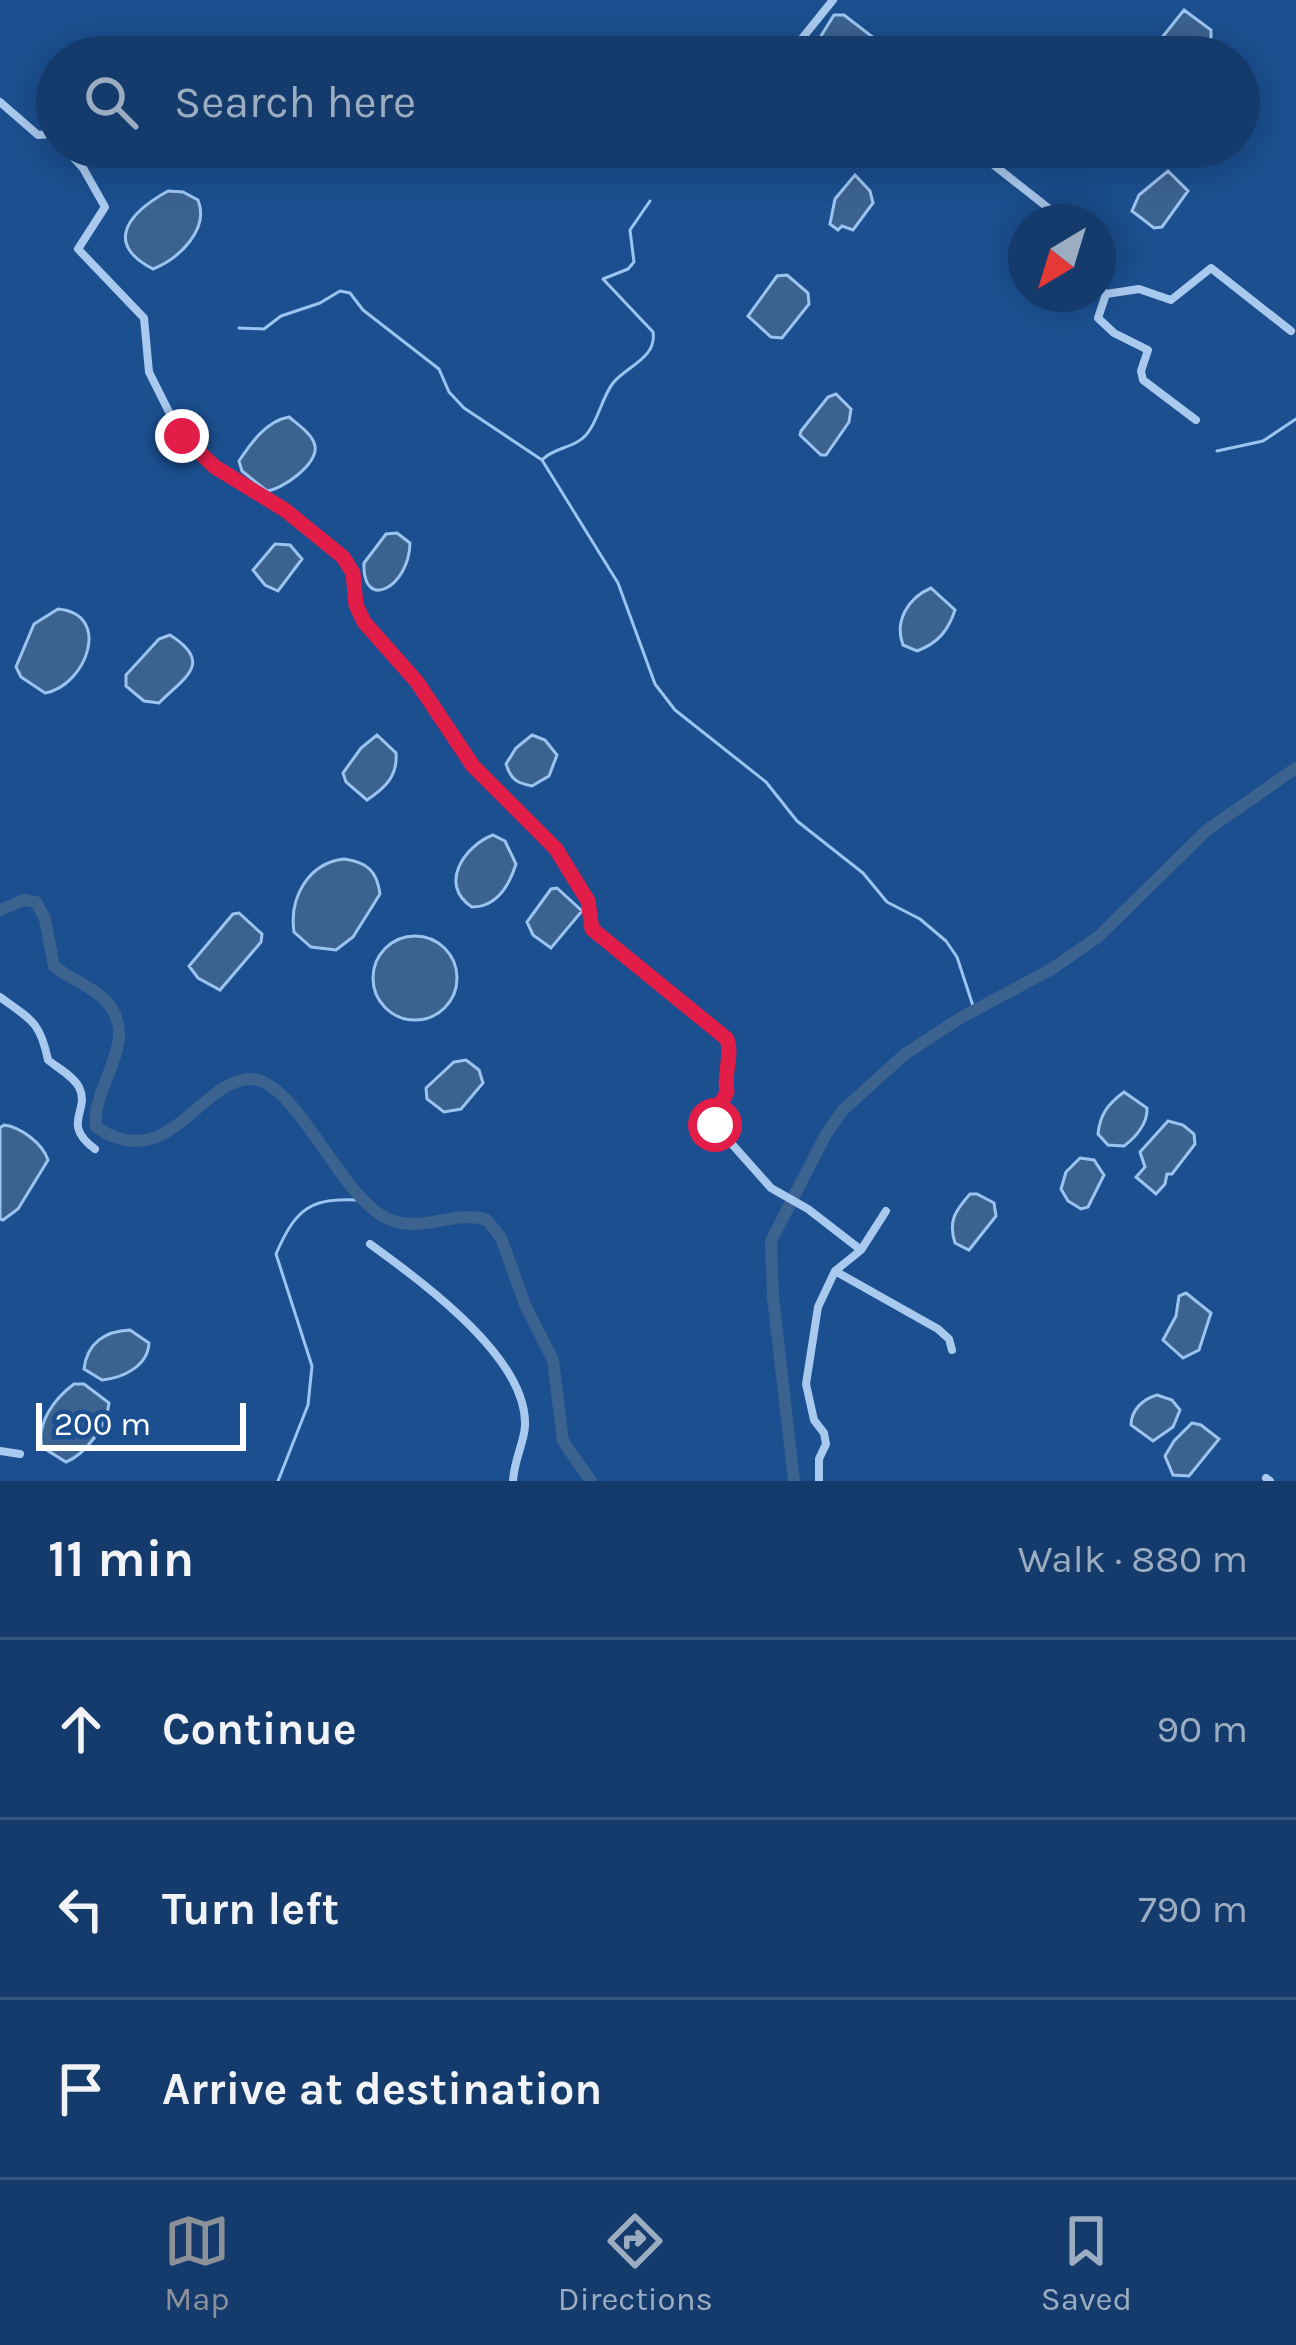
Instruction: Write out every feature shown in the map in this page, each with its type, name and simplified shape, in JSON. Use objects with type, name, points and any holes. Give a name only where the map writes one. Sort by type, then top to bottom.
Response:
[{"type":"street","points":[[804,36],[833,0]]},
{"type":"street","points":[[0,102],[36,133]]},
{"type":"street","points":[[82,168],[105,207],[79,249],[144,318],[149,373],[182,436],[215,467],[285,510],[343,557],[353,573],[356,605],[364,622],[417,682],[473,766],[556,849],[588,901],[592,929],[727,1039],[731,1049],[723,1076],[727,1092],[715,1114],[715,1125],[771,1188],[808,1209],[861,1250]]},
{"type":"street","points":[[998,168],[1043,204]]},
{"type":"street","points":[[1116,290],[1138,289],[1171,300],[1211,268],[1291,331]]},
{"type":"street","points":[[1099,312],[1098,318],[1114,333],[1148,350],[1143,380],[1196,420]]},
{"type":"street","points":[[0,997],[34,1020],[48,1060],[76,1082],[82,1094],[75,1122],[83,1140],[95,1148]]},
{"type":"street","points":[[819,1481],[819,1460],[826,1444],[814,1420],[806,1384],[818,1307],[835,1271],[861,1250],[886,1211]]},
{"type":"street","points":[[370,1244],[460,1312],[491,1348],[513,1386],[525,1424],[513,1481]]},
{"type":"street","points":[[835,1271],[938,1329],[952,1350]]},
{"type":"street","points":[[0,1450],[20,1454]]},
{"type":"water","points":[[1184,10],[1211,30],[1211,36],[1163,36]]},
{"type":"water","points":[[834,15],[844,15],[871,36],[821,36]]},
{"type":"water","points":[[1168,171],[1188,191],[1162,227],[1154,228],[1132,211],[1139,195]]},
{"type":"water","points":[[855,175],[870,191],[873,203],[853,230],[842,226],[838,230],[830,224],[835,199]]},
{"type":"water","points":[[168,191],[198,200],[200,222],[181,251],[153,269],[137,259],[125,238],[134,217]]},
{"type":"water","points":[[787,275],[808,293],[809,304],[782,338],[771,337],[748,316],[777,276]]},
{"type":"water","points":[[836,394],[851,409],[849,422],[826,455],[821,455],[800,435],[828,397]]},
{"type":"water","points":[[289,417],[311,437],[314,453],[298,474],[267,491],[242,471],[239,461],[266,428]]},
{"type":"water","points":[[397,533],[410,543],[408,559],[394,582],[377,590],[365,578],[364,563],[386,534]]},
{"type":"water","points":[[275,544],[290,545],[302,559],[278,591],[265,585],[253,570]]},
{"type":"water","points":[[931,588],[955,610],[941,635],[917,651],[903,645],[900,627],[910,604]]},
{"type":"water","points":[[58,609],[85,623],[88,650],[72,678],[45,693],[21,677],[16,667],[34,624]]},
{"type":"water","points":[[170,635],[190,654],[191,670],[159,703],[144,701],[126,686],[126,675],[159,639]]},
{"type":"water","points":[[377,735],[396,753],[395,768],[389,781],[367,800],[346,782],[343,773]]},
{"type":"water","points":[[532,735],[545,740],[557,755],[549,776],[532,786],[515,780],[506,764]]},
{"type":"water","points":[[493,835],[505,841],[516,864],[500,894],[472,907],[462,898],[456,877],[465,857]]},
{"type":"water","points":[[344,859],[370,869],[380,894],[353,937],[336,950],[311,947],[294,932],[298,895],[320,867]]},
{"type":"water","points":[[557,888],[582,911],[551,948],[533,935],[527,922],[551,889]]},
{"type":"water","points":[[239,913],[262,934],[261,942],[220,990],[198,978],[189,966],[233,914]]},
{"type":"water","points":[[415,936],[445,948],[457,978],[445,1008],[415,1020],[385,1008],[373,978],[385,948]]},
{"type":"water","points":[[466,1060],[479,1070],[483,1083],[461,1109],[444,1112],[427,1099],[426,1088],[454,1062]]},
{"type":"water","points":[[1124,1092],[1147,1108],[1146,1119],[1124,1146],[1108,1145],[1098,1134],[1101,1121],[1109,1105]]},
{"type":"water","points":[[1168,1121],[1194,1134],[1195,1144],[1172,1174],[1167,1174],[1156,1194],[1136,1177],[1145,1167],[1140,1152]]},
{"type":"water","points":[[4,1125],[30,1137],[48,1160],[18,1209],[3,1220],[0,1128]]},
{"type":"water","points":[[1080,1158],[1094,1160],[1104,1175],[1088,1207],[1081,1209],[1061,1189],[1066,1172]]},
{"type":"water","points":[[970,1194],[994,1203],[996,1216],[969,1250],[955,1243],[952,1228]]},
{"type":"water","points":[[1186,1293],[1211,1313],[1199,1350],[1183,1358],[1163,1340],[1176,1316],[1179,1296]]},
{"type":"water","points":[[130,1330],[149,1343],[139,1364],[102,1380],[84,1369],[99,1340]]},
{"type":"water","points":[[74,1384],[84,1384],[109,1403],[94,1438],[66,1462],[42,1447],[41,1438],[49,1412]]},
{"type":"water","points":[[1157,1395],[1172,1400],[1180,1410],[1173,1427],[1153,1441],[1131,1425],[1139,1406]]},
{"type":"water","points":[[1192,1423],[1219,1439],[1189,1476],[1173,1475],[1165,1456]]},
{"type":"waterway","points":[[543,459],[586,435],[613,383],[650,349],[653,332],[603,279],[634,262],[630,230],[650,201]]},
{"type":"waterway","points":[[239,328],[264,329],[281,316],[340,291],[350,293],[363,310],[439,369],[449,392],[464,408],[542,460],[618,583],[655,684],[675,710],[766,782],[797,821],[863,873],[887,902],[920,919],[946,941],[957,957],[974,1009]]},
{"type":"waterway","points":[[1217,451],[1263,441],[1296,419]]},
{"type":"waterway","points":[[794,1481],[771,1241],[842,1111],[905,1054],[1098,937],[1207,830],[1296,768]]},
{"type":"waterway","points":[[0,910],[24,900],[36,902],[45,919],[54,966],[97,993],[115,1013],[118,1045],[101,1094],[96,1127],[121,1139],[143,1141],[162,1134],[231,1084],[249,1079],[266,1083],[300,1116],[352,1187],[388,1219],[413,1224],[463,1217],[487,1220],[501,1238],[526,1307],[553,1360],[563,1441],[591,1481]]},
{"type":"waterway","points":[[278,1481],[308,1405],[312,1366],[276,1254],[291,1225],[308,1208],[330,1201],[362,1200]]},
{"type":"route","points":[[182,436],[215,467],[285,510],[343,557],[353,573],[356,605],[364,622],[417,682],[473,766],[556,849],[588,901],[592,929],[727,1039],[731,1049],[723,1076],[727,1092],[715,1114],[715,1125]]}]
